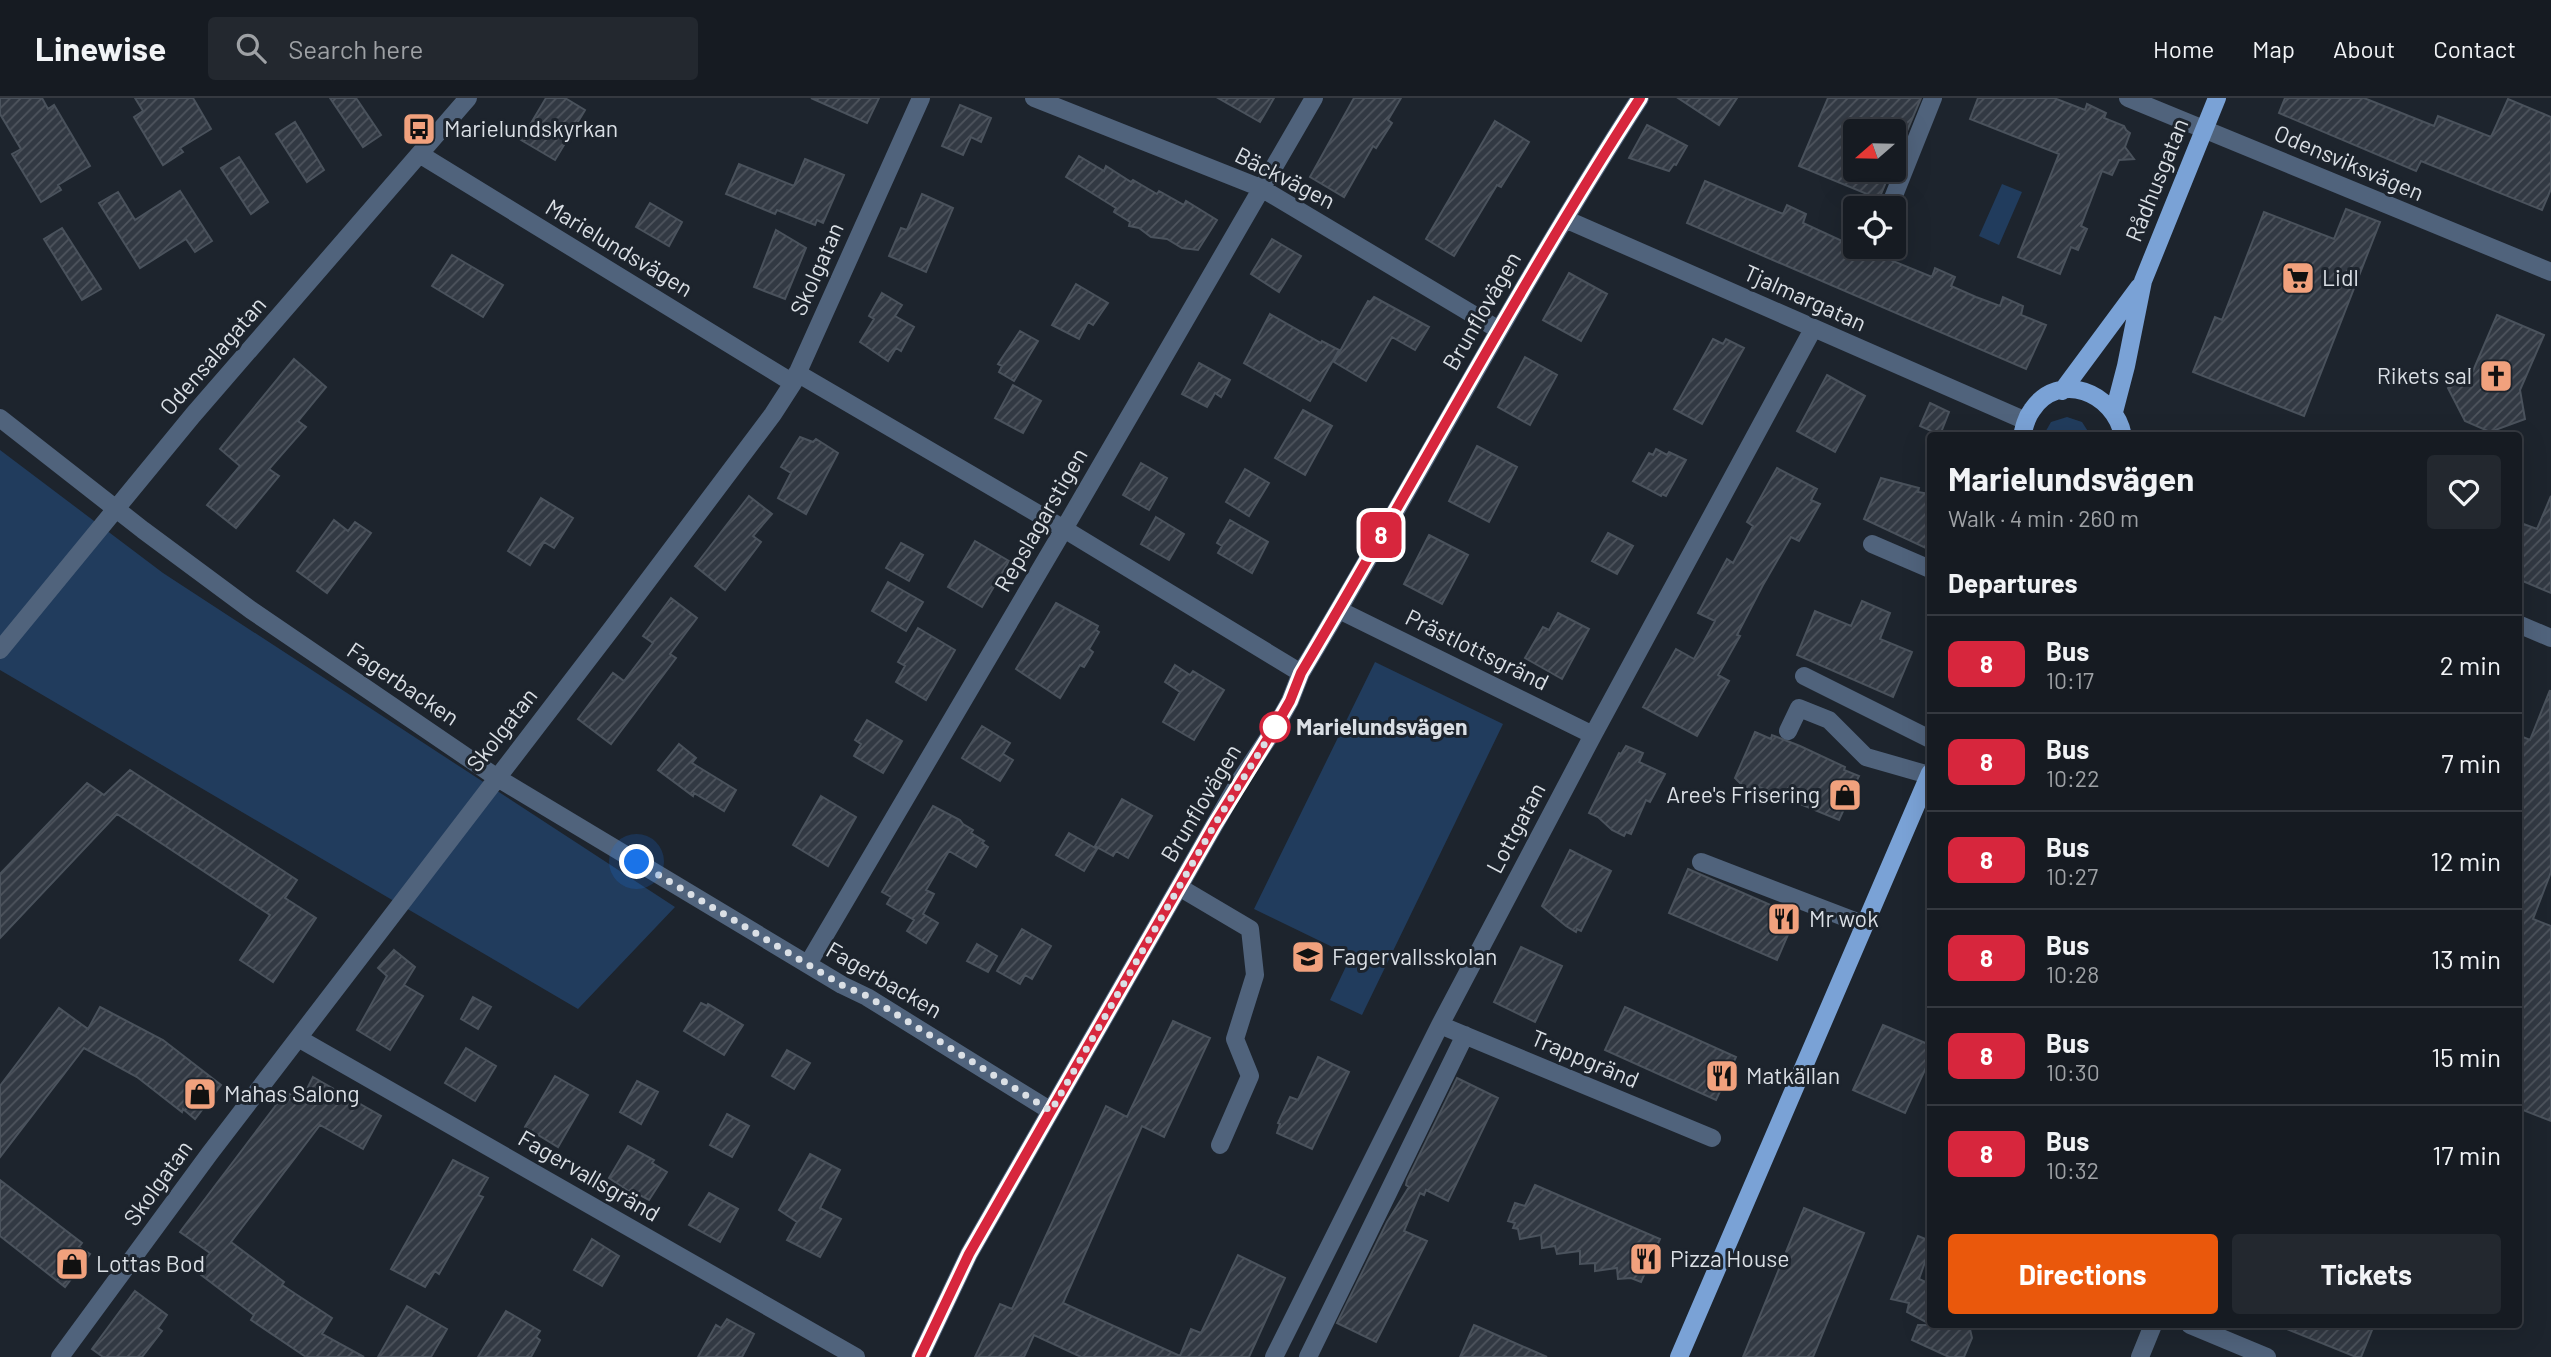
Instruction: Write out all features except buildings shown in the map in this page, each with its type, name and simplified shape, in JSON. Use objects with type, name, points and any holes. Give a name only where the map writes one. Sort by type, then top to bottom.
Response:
[{"type":"main road","name":"Rådhusgatan","points":[[2114,412],[2143,281],[2217,98]]},
{"type":"main road","name":"Rådhusgatan","points":[[2062,391],[2143,281]]},
{"type":"main road","points":[[2024,428],[2033,408],[2046,397],[2062,391],[2077,390],[2091,393],[2105,401],[2114,412],[2123,432]]},
{"type":"main road","points":[[1679,1357],[1927,781]]},
{"type":"street","name":"Odensalagatan","points":[[0,650],[193,415],[468,98]]},
{"type":"street","name":"Skolgatan","points":[[61,1357],[210,1153],[738,462],[795,378],[921,98]]},
{"type":"street","name":"Bäckvägen","points":[[1034,98],[1261,188],[1499,330]]},
{"type":"street","name":"Repslagarstigen","points":[[808,964],[1314,98]]},
{"type":"street","name":"Brunflovägen","points":[[920,1357],[969,1254],[1179,887],[1290,701],[1301,673],[1564,219],[1640,98]]},
{"type":"street","points":[[1894,196],[1933,98]]},
{"type":"street","name":"Odensviksvägen","points":[[2128,98],[2551,272]]},
{"type":"street","name":"Marielundsvägen","points":[[421,155],[795,378],[1064,529],[1301,673]]},
{"type":"street","name":"Tjalmargatan","points":[[1564,219],[1654,256],[2024,428]]},
{"type":"street","name":"Lottgatan","points":[[1274,1357],[1440,1025],[1593,735],[1813,329]]},
{"type":"street","name":"Fagerbacken","points":[[0,418],[116,510],[250,610],[496,777],[808,964],[867,996],[1051,1111]]},
{"type":"street","points":[[1872,544],[1927,568]]},
{"type":"street","name":"Prästlottsgränd","points":[[1339,610],[1593,735]]},
{"type":"street","points":[[2522,626],[2551,638]]},
{"type":"street","points":[[1804,676],[1927,738]]},
{"type":"street","points":[[1788,731],[1798,708],[1829,720],[1866,757],[1927,773]]},
{"type":"street","points":[[1701,862],[1865,925]]},
{"type":"street","points":[[1179,887],[1250,929],[1255,975],[1235,1039],[1250,1076],[1220,1145]]},
{"type":"street","name":"Trappgränd","points":[[1440,1025],[1712,1138]]},
{"type":"street","points":[[1308,1357],[1465,1035]]},
{"type":"street","name":"Fagervallsgränd","points":[[298,1038],[856,1357]]},
{"type":"street","points":[[2140,1357],[2152,1328]]},
{"type":"street","points":[[2197,1328],[2267,1357]]},
{"type":"shaded area","points":[[2002,184],[2022,192],[1999,245],[1979,236]]},
{"type":"shaded area","points":[[2067,417],[2082,422],[2088,432],[2045,432],[2051,422]]},
{"type":"shaded area","points":[[0,450],[163,573],[675,907],[578,1009],[0,670]]},
{"type":"shaded area","points":[[1375,662],[1503,724],[1362,1015],[1330,1000],[1351,956],[1254,909]]},
{"type":"bus line","name":"8","points":[[920,1357],[969,1254],[1078,1062],[1290,701],[1301,673],[1499,330],[1640,98]]},
{"type":"place","name":"Marielundskyrkan","points":[[419,129]]},
{"type":"place","name":"Lidl","points":[[2298,278]]},
{"type":"place","name":"Rikets sal","points":[[2496,376]]},
{"type":"place","name":"Marielundsvägen","points":[[1275,727]]},
{"type":"place","name":"Aree's Frisering","points":[[1845,795]]},
{"type":"place","name":"Mr wok","points":[[1784,919]]},
{"type":"place","name":"Fagervallsskolan","points":[[1308,957]]},
{"type":"place","name":"Matkällan","points":[[1722,1076]]},
{"type":"place","name":"Mahas Salong","points":[[200,1094]]},
{"type":"place","name":"Pizza House","points":[[1646,1259]]},
{"type":"place","name":"Lottas Bod","points":[[72,1264]]},
{"type":"route","points":[[637,862],[842,985],[867,996],[1051,1111],[1215,824],[1275,727]]}]
